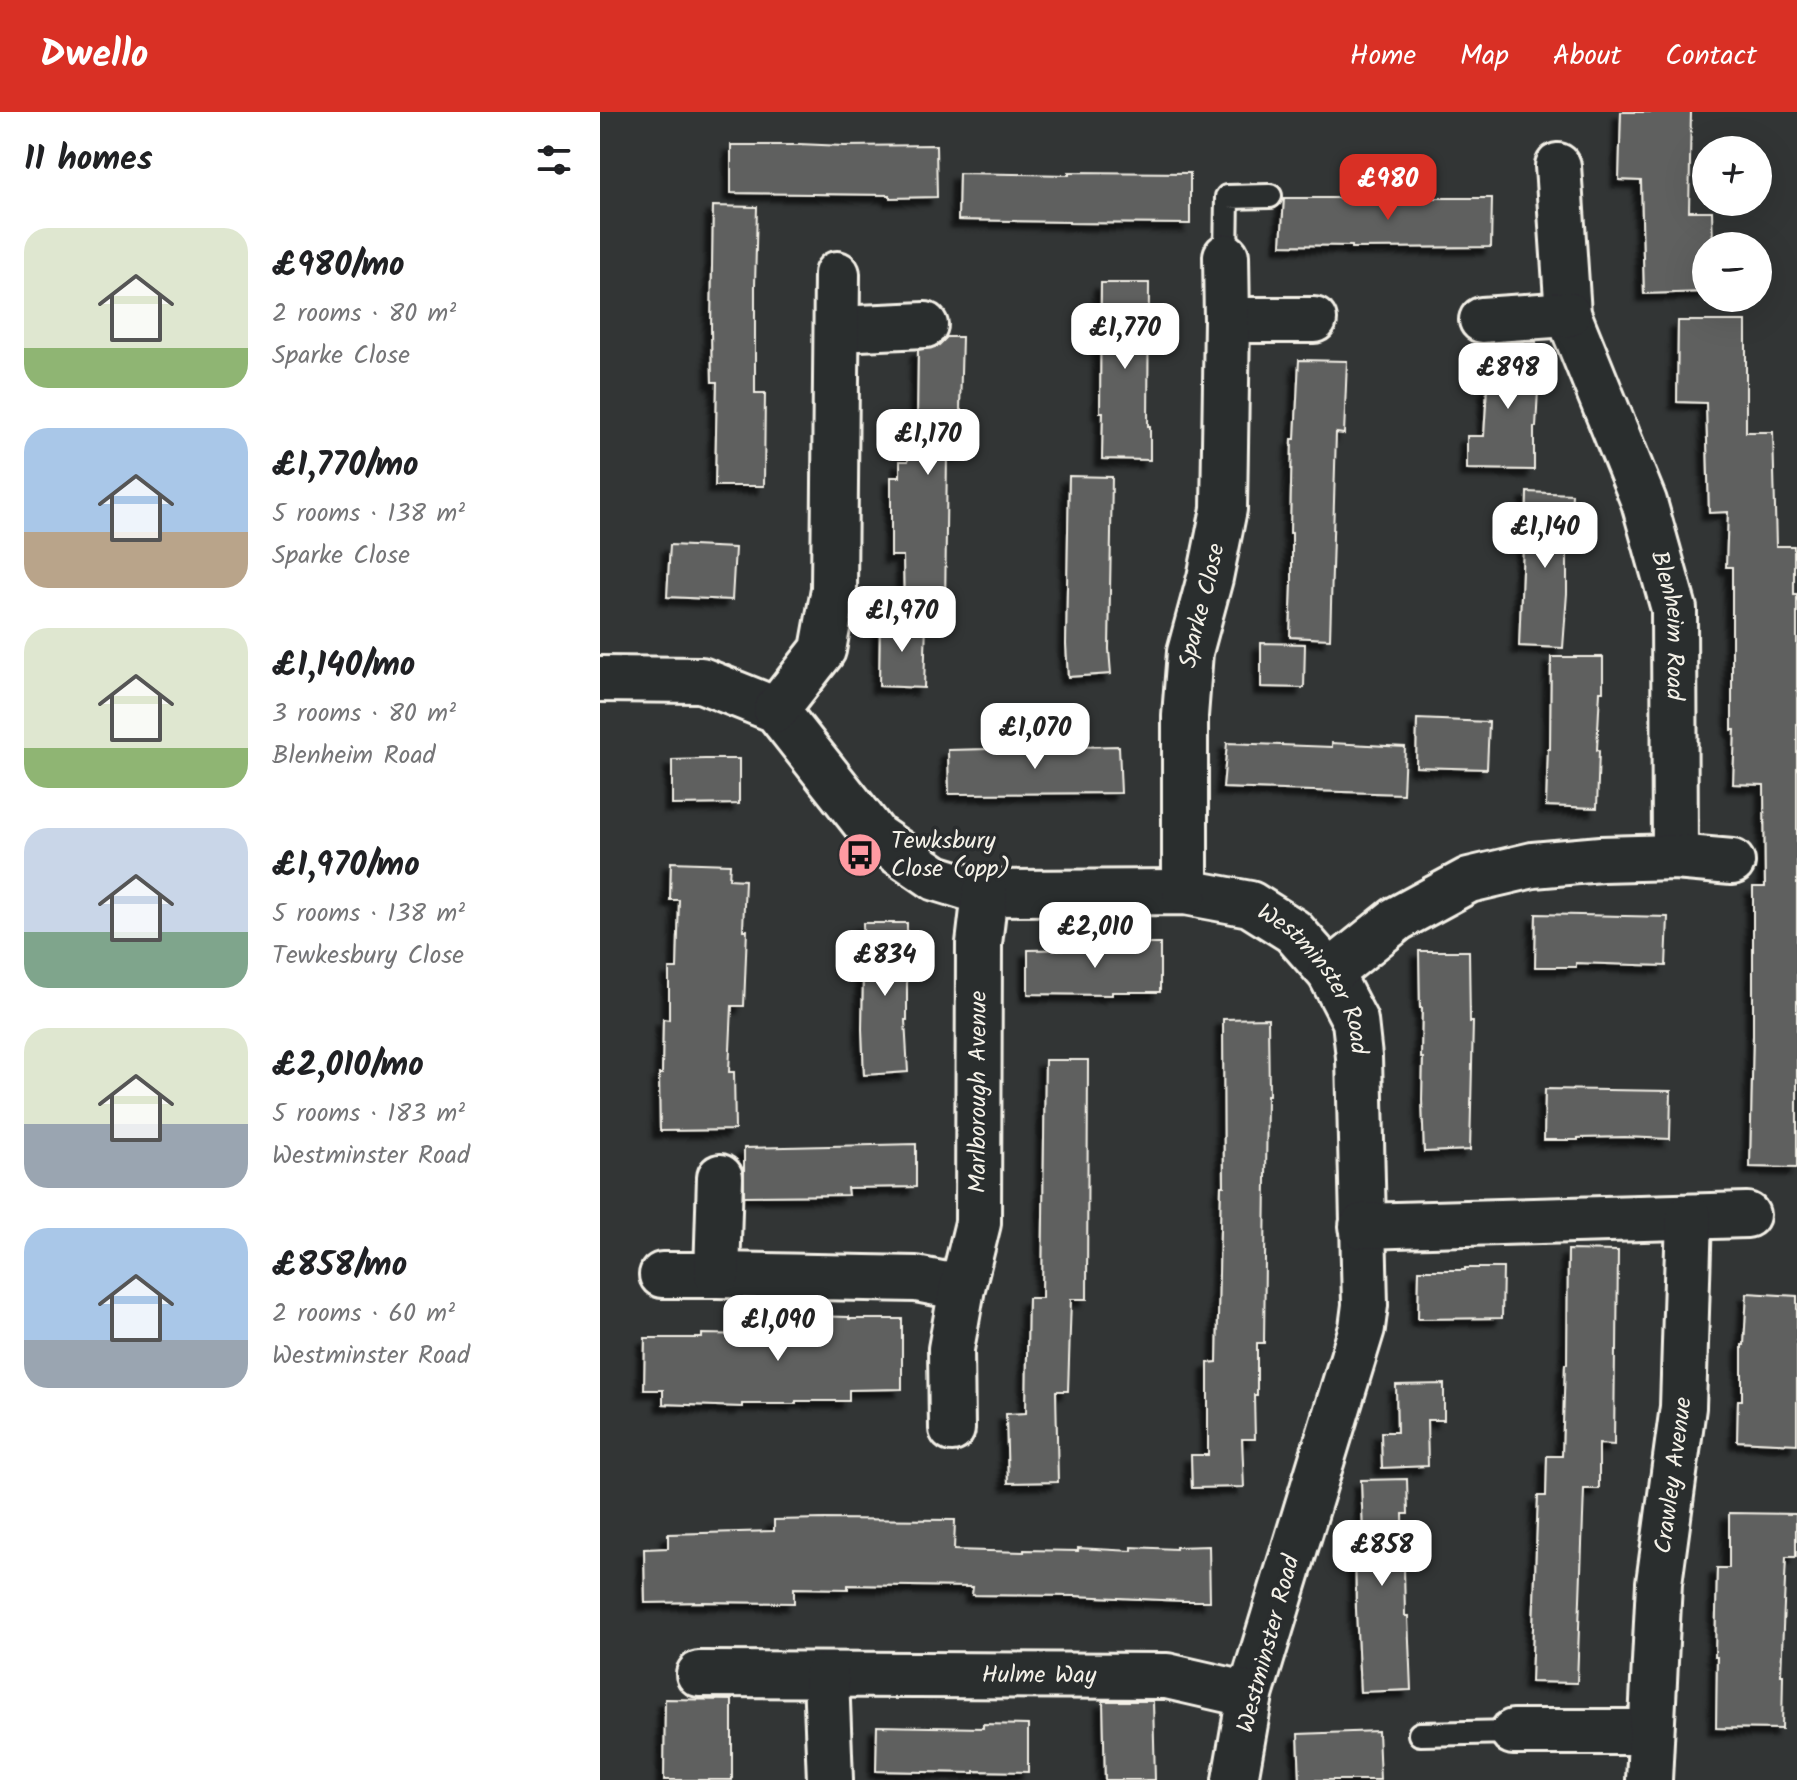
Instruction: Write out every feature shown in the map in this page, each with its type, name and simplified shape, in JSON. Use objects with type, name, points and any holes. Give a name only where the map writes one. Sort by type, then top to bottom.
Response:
[{"type":"street","name":"Blenheim Road","points":[[1558,166],[1568,314],[1644,502],[1674,609],[1675,857]]},
{"type":"street","name":"Sparke Close","points":[[1185,892],[1185,716],[1190,652],[1224,509],[1226,256]]},
{"type":"street","points":[[776,710],[823,650],[834,589],[837,274]]},
{"type":"street","points":[[1482,320],[1568,314]]},
{"type":"street","points":[[1227,320],[1314,320]]},
{"type":"street","points":[[837,329],[925,325]]},
{"type":"street","name":"Westminster Road","points":[[600,679],[701,680],[776,710],[876,837],[936,878],[985,893],[1185,892],[1250,904],[1293,931],[1330,973],[1355,1021],[1359,1057],[1365,1305],[1362,1328],[1250,1695],[1235,1780]]},
{"type":"street","points":[[1330,973],[1397,919],[1469,880],[1533,865],[1601,859],[1675,857],[1732,862]]},
{"type":"street","name":"Marlborough Avenue","points":[[952,1429],[951,1349],[978,1223],[979,944],[985,893]]},
{"type":"street","points":[[717,1275],[720,1177]]},
{"type":"street","points":[[1362,1226],[1747,1215]]},
{"type":"street","name":"Crawley Avenue","points":[[1649,1780],[1659,1583],[1683,1407],[1689,1217]]},
{"type":"street","points":[[662,1275],[916,1279],[962,1288]]},
{"type":"street","name":"Hulme Way","points":[[699,1674],[1167,1676],[1250,1695]]},
{"type":"street","points":[[826,1676],[830,1780]]},
{"type":"street","points":[[1513,1732],[1651,1732]]},
{"type":"lane","points":[[1226,256],[1227,197],[1270,196]]},
{"type":"lane","points":[[1420,1734],[1513,1732]]},
{"type":"building","points":[[1621,112],[1691,112],[1689,211],[1692,211],[1692,216],[1712,216],[1713,232],[1692,232],[1692,292],[1644,294],[1641,181],[1619,180]]},
{"type":"building","points":[[731,145],[936,145],[937,197],[731,193]]},
{"type":"building","points":[[1069,172],[1190,173],[1190,224],[958,220],[959,173],[1069,175]]},
{"type":"building","points":[[1284,198],[1492,198],[1491,247],[1281,245]]},
{"type":"building","points":[[713,206],[757,207],[755,393],[765,393],[764,486],[715,486],[717,382],[712,382],[711,328]]},
{"type":"building","points":[[1101,283],[1149,283],[1150,460],[1102,459]]},
{"type":"building","points":[[1678,321],[1746,321],[1746,432],[1773,432],[1776,546],[1794,546],[1794,595],[1797,595],[1797,1168],[1750,1167],[1753,887],[1765,887],[1764,785],[1733,784],[1732,567],[1726,567],[1728,512],[1709,513],[1706,403],[1677,402]]},
{"type":"building","points":[[947,337],[962,337],[962,453],[947,454],[945,608],[904,608],[903,556],[891,556],[891,477],[900,477],[900,461],[908,461],[908,422],[917,422],[918,350],[938,346]]},
{"type":"building","points":[[1536,342],[1538,390],[1534,470],[1467,469],[1467,436],[1484,436],[1491,344]]},
{"type":"building","points":[[1299,360],[1347,361],[1344,434],[1336,433],[1330,639],[1290,637],[1292,439],[1295,439]]},
{"type":"building","points":[[1069,476],[1112,477],[1111,674],[1068,677]]},
{"type":"building","points":[[1527,492],[1572,494],[1563,648],[1519,646]]},
{"type":"building","points":[[670,545],[735,548],[732,600],[667,597]]},
{"type":"building","points":[[880,621],[926,622],[924,688],[879,686]]},
{"type":"building","points":[[1261,643],[1305,644],[1304,688],[1261,687]]},
{"type":"building","points":[[1551,657],[1603,657],[1597,808],[1546,806]]},
{"type":"building","points":[[1417,719],[1489,722],[1487,769],[1416,767]]},
{"type":"building","points":[[1227,743],[1405,747],[1403,794],[1223,788]]},
{"type":"building","points":[[1119,746],[1121,793],[949,794],[948,750]]},
{"type":"building","points":[[739,759],[739,804],[672,805],[672,760]]},
{"type":"building","points":[[671,862],[730,864],[729,879],[745,880],[744,1006],[732,1006],[729,1072],[734,1072],[735,1130],[660,1131],[659,1074],[662,1074],[663,1019],[669,1020],[669,969],[677,969],[679,900],[670,900]]},
{"type":"building","points":[[1536,914],[1668,917],[1666,966],[1576,963],[1576,967],[1535,967]]},
{"type":"building","points":[[863,923],[907,923],[905,1020],[908,1072],[864,1075]]},
{"type":"building","points":[[1126,944],[1160,944],[1160,992],[1028,994],[1028,950],[1078,949],[1078,946],[1125,947]]},
{"type":"building","points":[[1419,951],[1469,951],[1470,1022],[1473,1022],[1470,1150],[1424,1152]]},
{"type":"building","points":[[1268,1018],[1264,1343],[1257,1343],[1255,1439],[1242,1439],[1244,1487],[1192,1488],[1191,1455],[1208,1455],[1208,1363],[1217,1362],[1221,1186],[1224,1186],[1223,1019]]},
{"type":"building","points":[[1045,1060],[1088,1060],[1087,1299],[1071,1299],[1068,1391],[1056,1391],[1058,1482],[1008,1483],[1006,1414],[1026,1413],[1028,1298],[1042,1298]]},
{"type":"building","points":[[1545,1089],[1671,1091],[1670,1139],[1544,1140]]},
{"type":"building","points":[[916,1144],[916,1187],[847,1188],[848,1195],[744,1196],[744,1148]]},
{"type":"building","points":[[1568,1250],[1618,1251],[1614,1445],[1599,1444],[1599,1489],[1584,1489],[1577,1683],[1531,1682],[1538,1496],[1546,1496],[1547,1456],[1562,1456]]},
{"type":"building","points":[[1503,1268],[1502,1318],[1418,1319],[1419,1270]]},
{"type":"building","points":[[1747,1293],[1797,1296],[1797,1444],[1737,1441]]},
{"type":"building","points":[[807,1316],[902,1319],[902,1389],[849,1390],[849,1401],[742,1404],[742,1407],[663,1404],[663,1390],[644,1390],[645,1338],[702,1338],[702,1334],[755,1335],[755,1324],[807,1324]]},
{"type":"building","points":[[1444,1384],[1444,1420],[1427,1420],[1428,1466],[1382,1468],[1381,1432],[1397,1432],[1396,1385]]},
{"type":"building","points":[[1407,1479],[1408,1514],[1403,1514],[1405,1616],[1408,1616],[1411,1690],[1360,1692],[1355,1533],[1363,1532],[1361,1480]]},
{"type":"building","points":[[1729,1513],[1796,1514],[1796,1557],[1786,1557],[1782,1729],[1716,1728],[1717,1568],[1729,1568]]},
{"type":"building","points":[[774,1520],[955,1520],[954,1550],[1024,1552],[1078,1551],[1078,1548],[1132,1551],[1132,1547],[1176,1549],[1209,1546],[1210,1601],[972,1595],[973,1587],[848,1585],[848,1589],[794,1588],[794,1603],[645,1603],[644,1549],[668,1548],[668,1534],[774,1531]]},
{"type":"building","points":[[665,1699],[732,1700],[732,1780],[664,1780]]},
{"type":"building","points":[[1103,1701],[1153,1701],[1155,1780],[1105,1780]]},
{"type":"building","points":[[983,1724],[1028,1725],[1028,1772],[876,1771],[877,1726],[983,1728]]},
{"type":"building","points":[[1378,1731],[1380,1780],[1300,1780],[1298,1734]]},
{"type":"place","name":"Tewksbury Close (opp)","points":[[860,855]]}]
